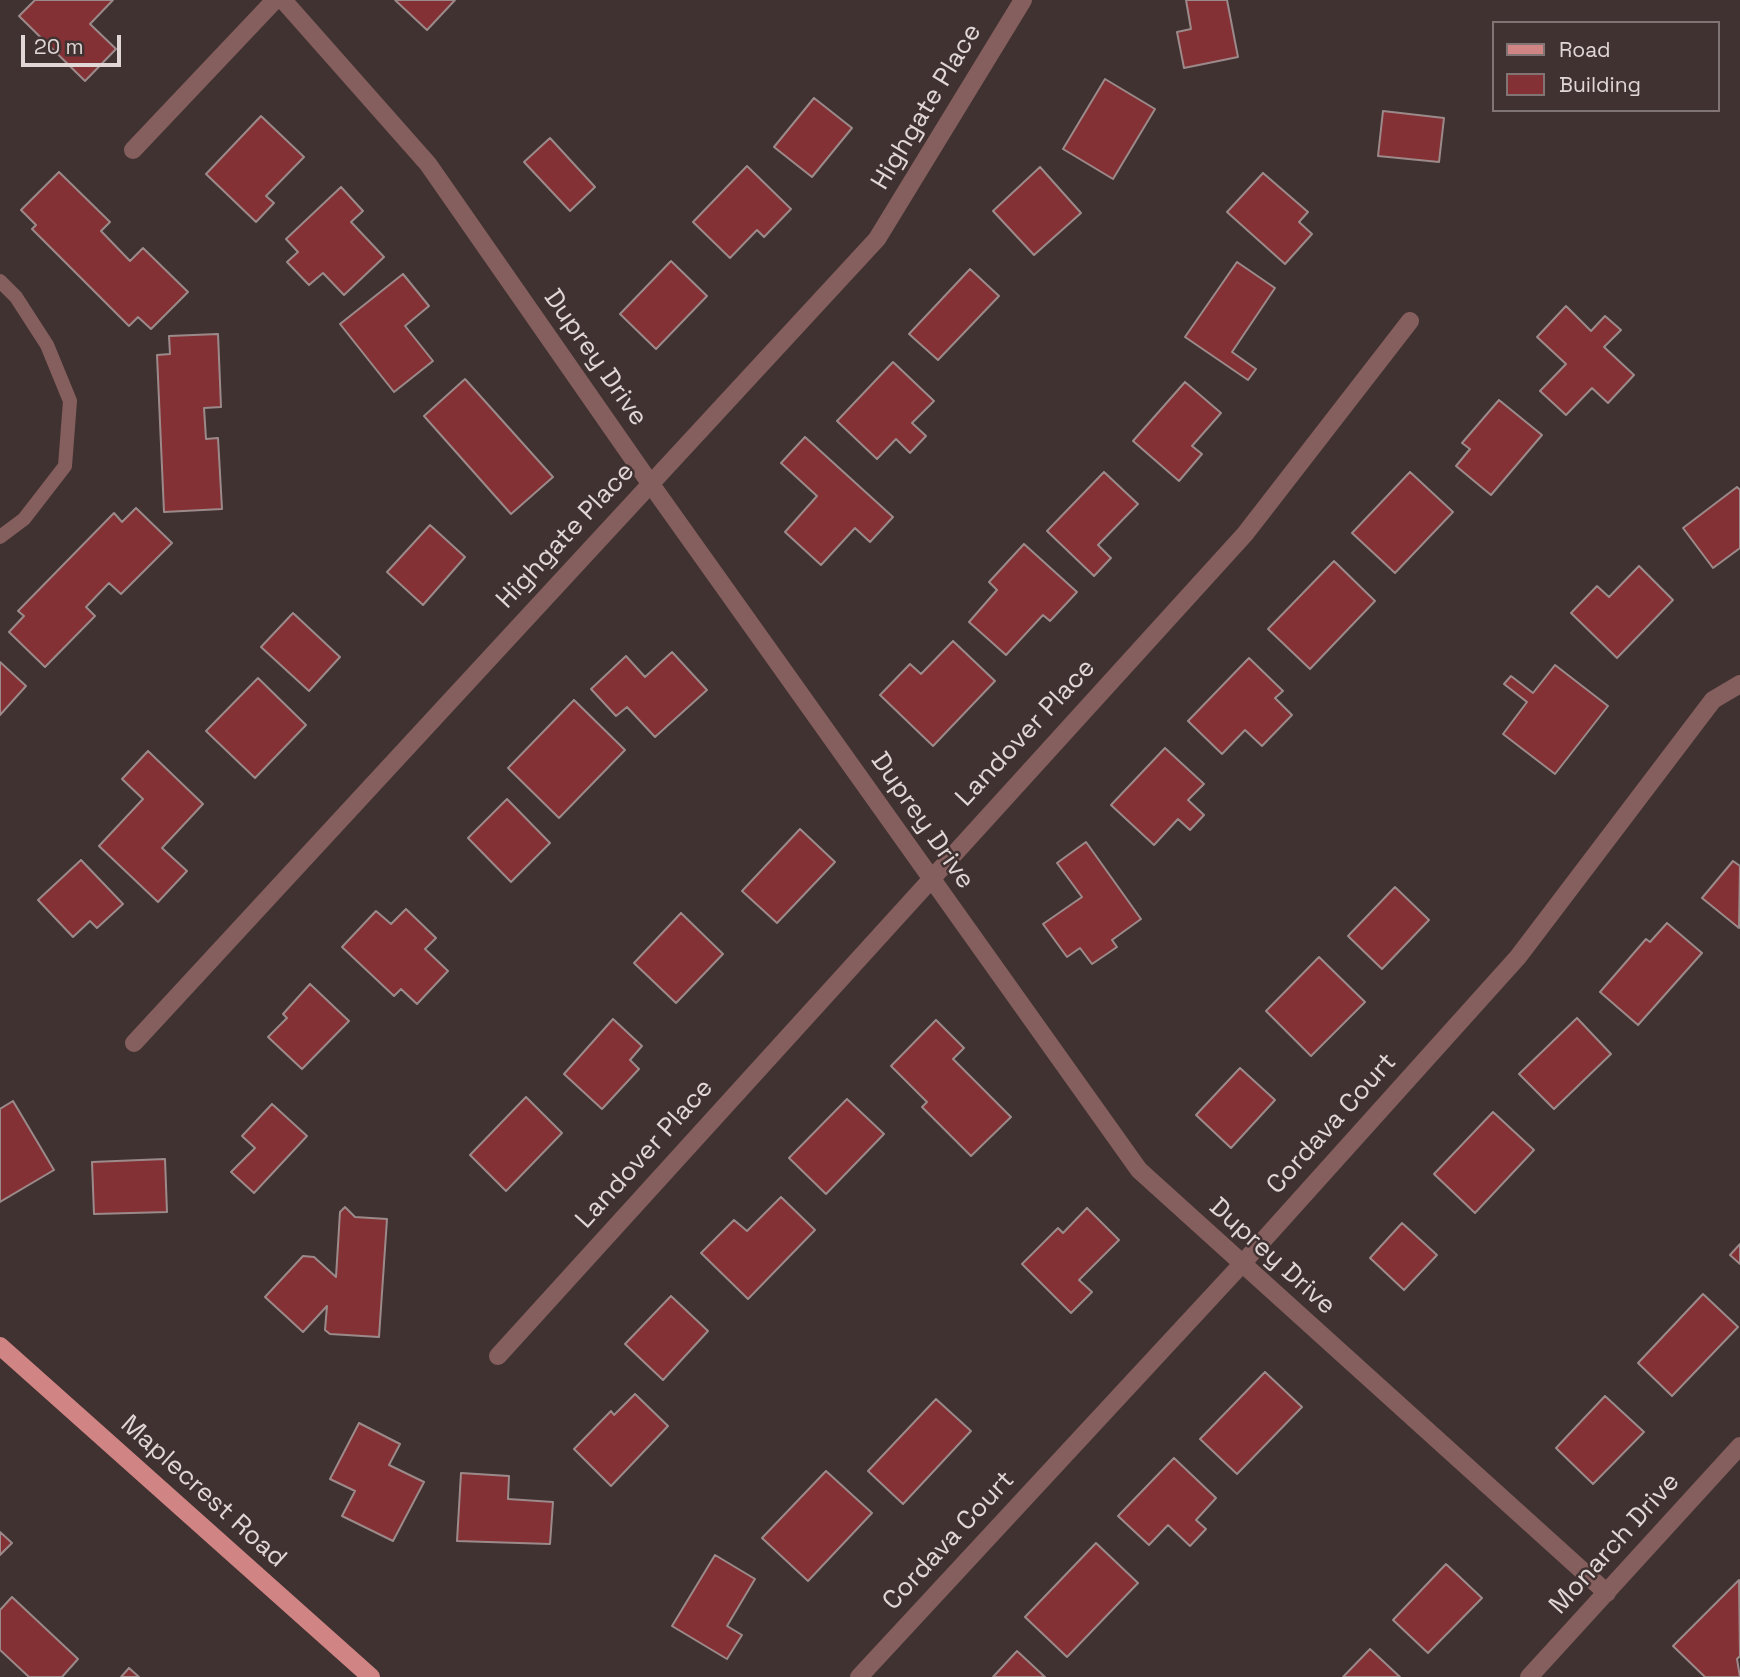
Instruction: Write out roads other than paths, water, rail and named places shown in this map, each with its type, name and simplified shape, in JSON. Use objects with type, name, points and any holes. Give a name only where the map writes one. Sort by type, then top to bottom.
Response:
[{"type":"main road","name":"Maplecrest Road","points":[[0,1346],[371,1677]]},
{"type":"street","points":[[133,150],[275,0]]},
{"type":"street","name":"Duprey Drive","points":[[283,0],[428,164],[929,878],[1139,1170],[1607,1593]]},
{"type":"street","name":"Highgate Place","points":[[134,1043],[877,239],[1023,0]]},
{"type":"street","name":"Landover Place","points":[[498,1356],[929,878],[1245,534],[1410,321]]},
{"type":"street","name":"Cordava Court","points":[[859,1677],[1241,1265],[1518,957],[1713,700],[1740,684]]},
{"type":"street","name":"Monarch Drive","points":[[1529,1677],[1740,1446]]},
{"type":"lane","points":[[0,281],[16,298],[47,345],[70,401],[65,466],[24,519],[0,537]]}]
